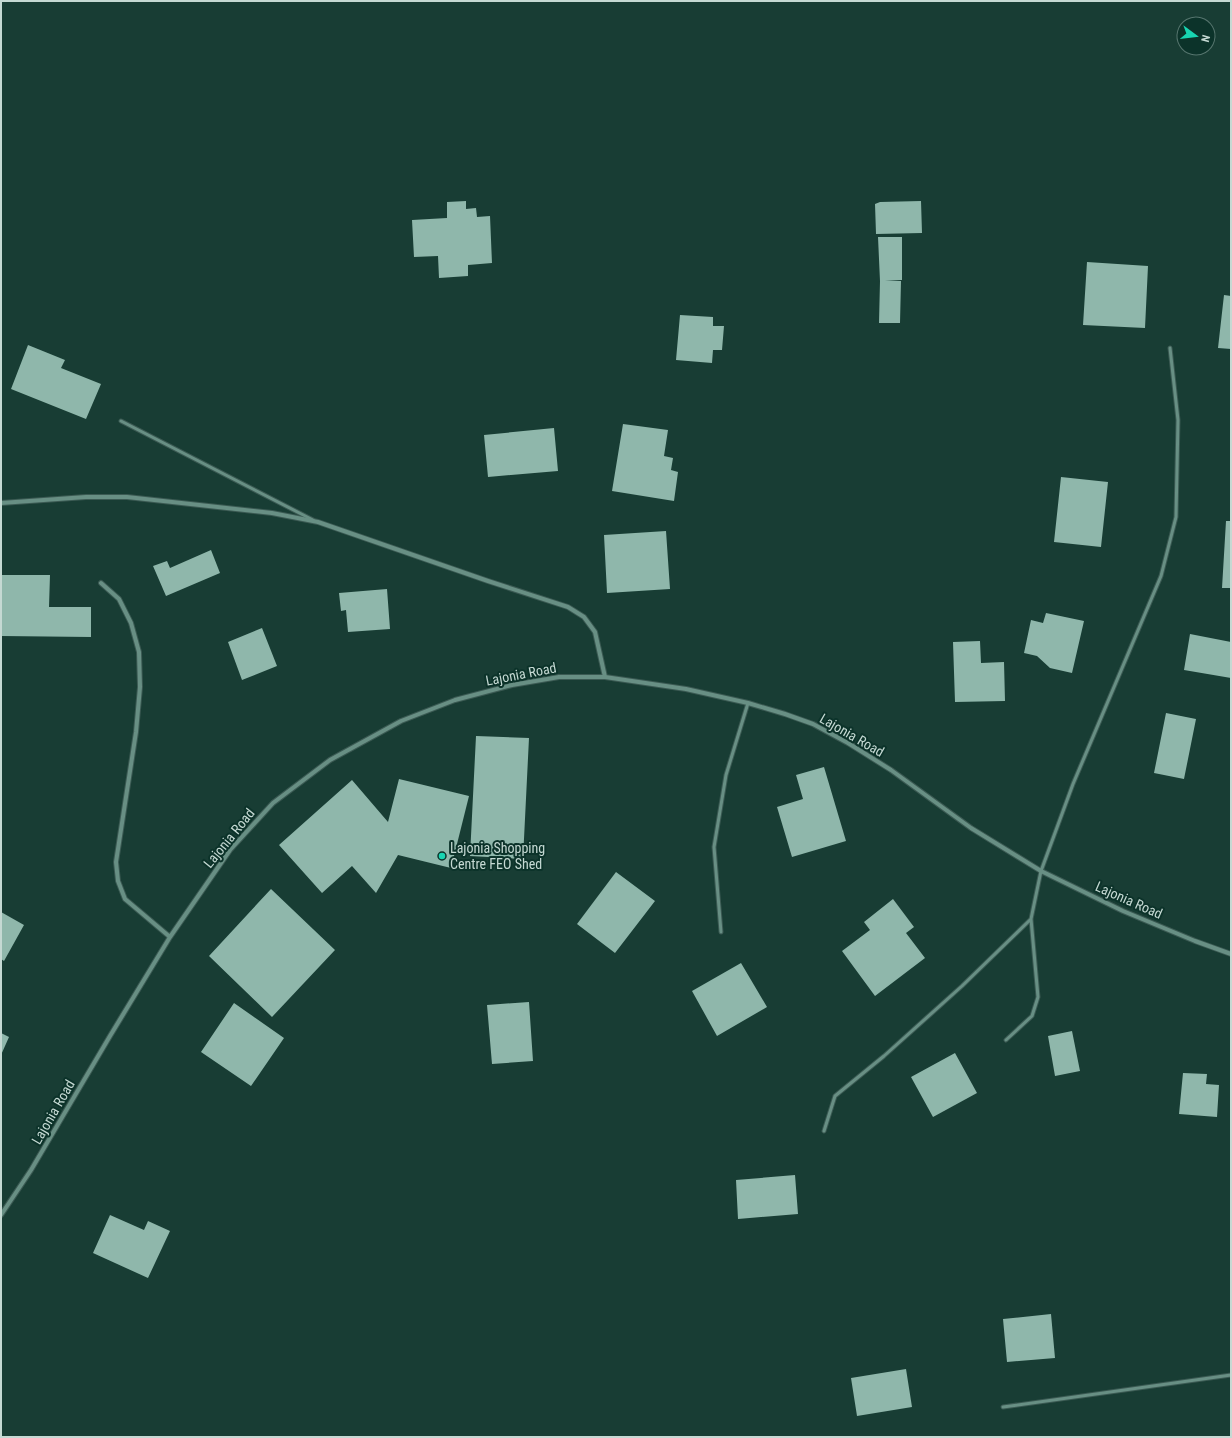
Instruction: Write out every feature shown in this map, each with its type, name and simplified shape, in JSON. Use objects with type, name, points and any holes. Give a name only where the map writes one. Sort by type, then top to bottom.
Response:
[{"type":"street","points":[[1,503],[86,497],[127,497],[272,513],[318,522],[488,582],[568,607],[584,617],[595,632],[605,677]]},
{"type":"street","points":[[101,584],[118,600],[131,623],[139,652],[140,687],[136,732],[116,862],[118,881],[125,899],[170,937]]},
{"type":"street","name":"Lajonia Road","points":[[1,1215],[31,1170],[170,937],[230,850],[273,803],[330,760],[401,720],[455,700],[512,685],[559,677],[605,677],[686,689],[748,703],[813,724],[848,743],[890,770],[971,828],[1041,871],[1123,911],[1195,941],[1231,954]]},
{"type":"lane","points":[[1006,1040],[1032,1016],[1038,997],[1031,919],[1041,871],[1073,784],[1161,576],[1176,517],[1178,420],[1170,348]]},
{"type":"lane","points":[[121,421],[318,522]]},
{"type":"lane","points":[[721,932],[714,847],[726,775],[748,703]]},
{"type":"lane","points":[[824,1131],[834,1096],[884,1056],[962,986],[1031,919]]},
{"type":"lane","points":[[1003,1407],[1231,1375]]},
{"type":"building","points":[[466,201],[466,209],[476,208],[477,217],[490,216],[492,263],[468,265],[468,276],[439,278],[438,256],[414,257],[412,220],[447,218],[447,202]]},
{"type":"building","points":[[921,201],[922,233],[876,234],[875,204],[880,202]]},
{"type":"building","points":[[878,237],[902,237],[902,280],[885,280],[901,281],[900,323],[879,323],[880,281]]},
{"type":"building","points":[[1087,262],[1148,266],[1145,328],[1083,325]]},
{"type":"building","points":[[1224,295],[1231,296],[1231,349],[1218,348]]},
{"type":"building","points":[[680,315],[713,317],[713,326],[724,326],[722,350],[713,350],[712,363],[676,360]]},
{"type":"building","points":[[28,345],[65,360],[61,368],[101,384],[86,419],[11,389]]},
{"type":"building","points":[[623,424],[668,430],[664,456],[673,458],[671,470],[678,472],[674,501],[612,491]]},
{"type":"building","points":[[554,428],[558,471],[488,477],[484,435]]},
{"type":"building","points":[[1061,477],[1108,482],[1101,547],[1054,542]]},
{"type":"building","points":[[1226,521],[1231,521],[1231,588],[1222,588]]},
{"type":"building","points":[[666,531],[670,589],[607,593],[604,535]]},
{"type":"building","points":[[211,550],[220,573],[166,596],[153,566],[167,561],[170,568]]},
{"type":"building","points":[[1,575],[50,575],[49,607],[91,607],[91,637],[1,636]]},
{"type":"building","points":[[387,589],[390,629],[348,632],[346,610],[341,611],[339,593]]},
{"type":"building","points":[[1046,613],[1084,621],[1072,673],[1050,668],[1037,656],[1024,653],[1031,620],[1043,623]]},
{"type":"building","points":[[262,628],[277,666],[242,680],[228,642]]},
{"type":"building","points":[[1190,634],[1231,642],[1231,678],[1184,670]]},
{"type":"building","points":[[980,641],[981,663],[1004,662],[1005,701],[955,702],[953,642]]},
{"type":"building","points":[[1166,713],[1196,719],[1184,779],[1154,773]]},
{"type":"building","points":[[476,736],[529,738],[523,859],[470,856]]},
{"type":"building","points":[[824,767],[846,841],[792,857],[777,807],[803,799],[796,775]]},
{"type":"building","points":[[399,779],[469,796],[451,868],[398,855],[376,893],[352,866],[322,893],[279,845],[352,780],[388,822]]},
{"type":"building","points":[[616,872],[655,901],[615,953],[577,924]]},
{"type":"building","points":[[271,889],[335,950],[272,1017],[209,956]]},
{"type":"building","points":[[893,899],[914,927],[906,933],[925,958],[875,996],[842,951],[870,930],[864,922]]},
{"type":"building","points":[[1,912],[24,925],[4,961],[1,959]]},
{"type":"building","points":[[741,963],[767,1007],[717,1036],[692,991]]},
{"type":"building","points":[[529,1002],[533,1061],[492,1064],[487,1005]]},
{"type":"building","points":[[234,1003],[284,1038],[251,1086],[201,1052]]},
{"type":"building","points":[[1072,1031],[1080,1071],[1055,1076],[1048,1036]]},
{"type":"building","points":[[1,1033],[9,1037],[1,1055]]},
{"type":"building","points":[[955,1053],[977,1093],[933,1117],[911,1077]]},
{"type":"building","points":[[1183,1073],[1207,1074],[1206,1084],[1219,1085],[1217,1117],[1179,1114]]},
{"type":"building","points":[[795,1175],[798,1214],[738,1219],[736,1180]]},
{"type":"building","points":[[110,1215],[144,1230],[148,1221],[170,1231],[148,1278],[93,1253]]},
{"type":"building","points":[[1051,1314],[1055,1358],[1007,1362],[1003,1319]]},
{"type":"building","points":[[906,1369],[912,1407],[857,1416],[851,1378]]},
{"type":"place","name":"Lajonia Shopping Centre FEO Shed","points":[[442,856]]}]
